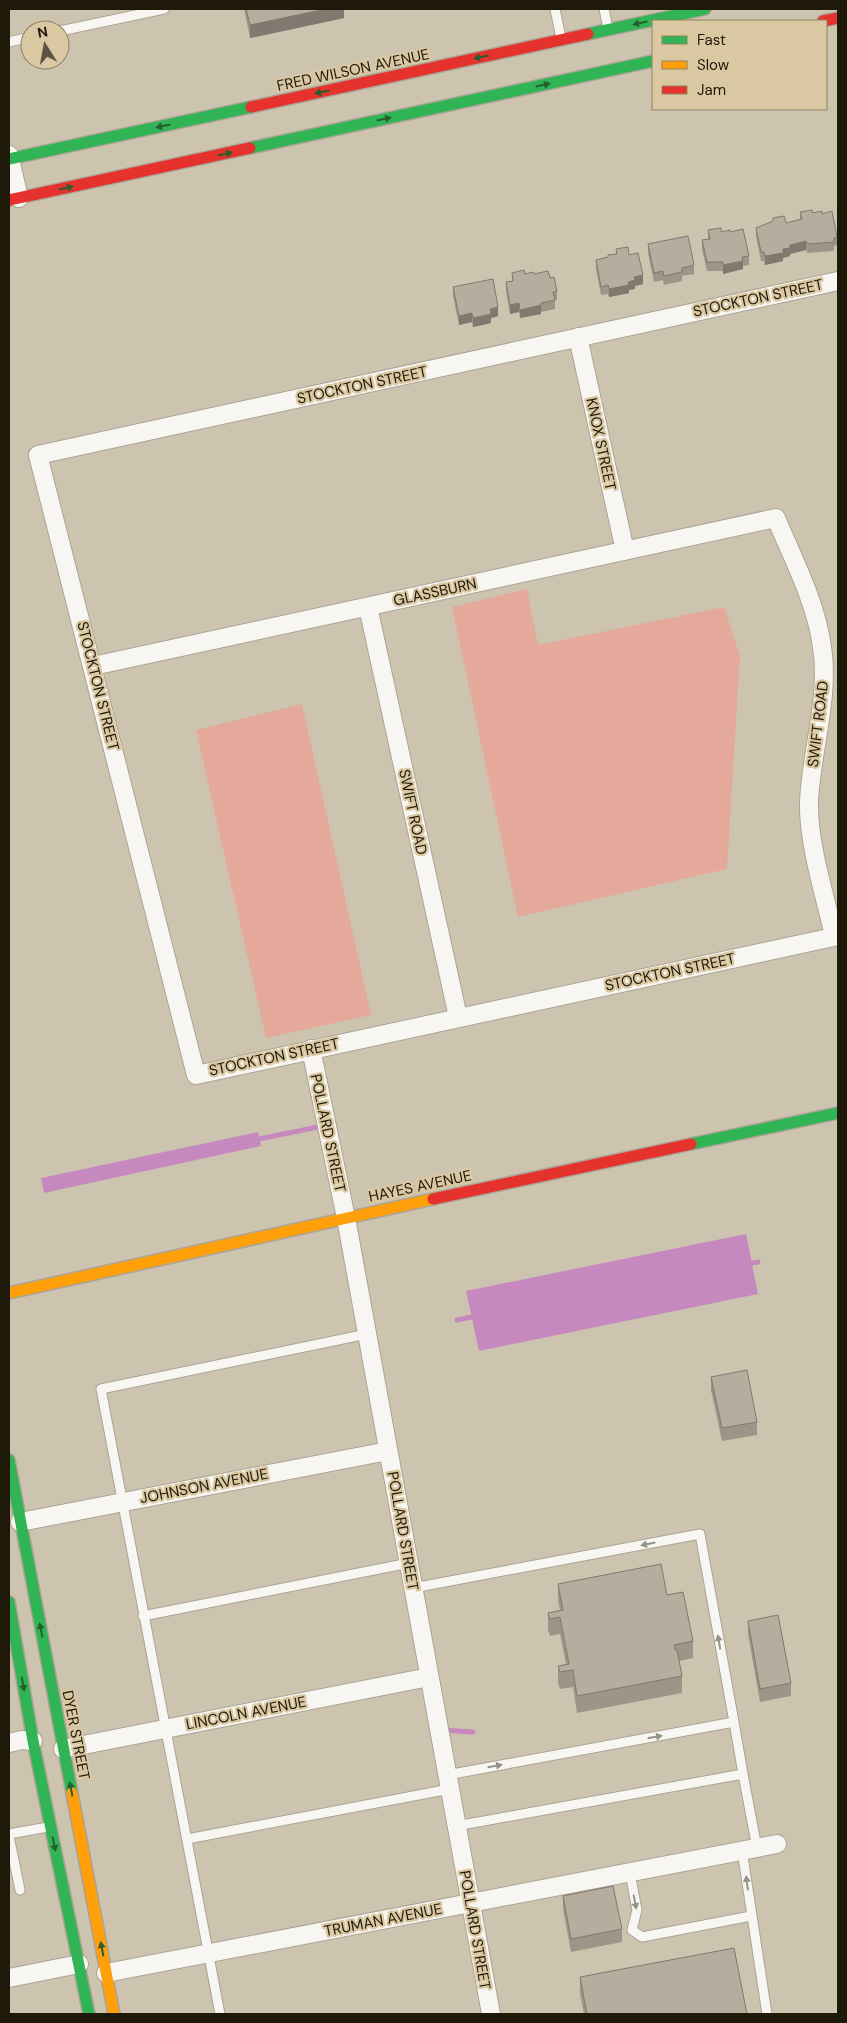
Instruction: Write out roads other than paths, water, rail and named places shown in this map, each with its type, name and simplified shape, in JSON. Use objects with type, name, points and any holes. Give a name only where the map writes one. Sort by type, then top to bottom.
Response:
[{"type":"main road","name":"FRED WILSON AVENUE","points":[[652,20],[704,9]]},
{"type":"main road","name":"FRED WILSON AVENUE","points":[[9,158],[652,20]]},
{"type":"main road","points":[[14,199],[652,60]]},
{"type":"main road","name":"HAYES AVENUE","points":[[9,1293],[346,1218],[838,1113]]},
{"type":"main road","name":"DYER STREET","points":[[9,1460],[20,1522],[48,1744],[50,1826],[85,1963],[88,2014]]},
{"type":"main road","name":"DYER STREET","points":[[9,1602],[48,1744],[101,1980],[110,1997],[114,2014]]},
{"type":"main road","points":[[11,1614],[22,1633],[32,1665]]},
{"type":"main road","points":[[101,1980],[110,1997]]},
{"type":"street","points":[[9,158],[14,199]]},
{"type":"street","name":"STOCKTON STREET","points":[[836,936],[196,1074],[94,666],[38,456],[838,281]]},
{"type":"street","name":"KNOX STREET","points":[[578,337],[625,550]]},
{"type":"street","name":"GLASSBURN","points":[[94,666],[776,518]]},
{"type":"street","name":"SWIFT ROAD","points":[[776,518],[808,596],[822,645],[824,680],[810,789],[809,820],[836,936]]},
{"type":"street","name":"SWIFT ROAD","points":[[368,607],[458,1017]]},
{"type":"street","name":"POLLARD STREET","points":[[311,1049],[346,1218],[490,2014]]},
{"type":"street","name":"JOHNSON AVENUE","points":[[20,1522],[388,1451]]},
{"type":"street","name":"LINCOLN AVENUE","points":[[9,1743],[22,1740],[48,1744],[166,1728],[429,1678]]},
{"type":"street","name":"TRUMAN AVENUE","points":[[101,1980],[209,1953],[630,1874],[778,1844]]},
{"type":"street","points":[[9,1978],[85,1963]]},
{"type":"lane","points":[[70,29],[164,9]]},
{"type":"lane","points":[[555,9],[562,40]]},
{"type":"lane","points":[[604,9],[609,30]]},
{"type":"lane","points":[[220,2014],[101,1388],[367,1334]]},
{"type":"lane","points":[[413,1588],[700,1534],[743,1774],[749,1849],[751,1916],[767,2014]]},
{"type":"lane","points":[[144,1616],[408,1563]]},
{"type":"lane","points":[[186,1839],[734,1722]]},
{"type":"lane","points":[[456,1826],[743,1774]]},
{"type":"lane","points":[[20,1890],[9,1835],[50,1826]]},
{"type":"lane","points":[[630,1874],[637,1910],[632,1930],[642,1937],[751,1916]]},
{"type":"waterway","points":[[259,1139],[323,1126]]},
{"type":"waterway","points":[[752,1263],[758,1262]]},
{"type":"waterway","points":[[457,1320],[472,1317]]},
{"type":"waterway","points":[[442,1730],[473,1732]]}]
